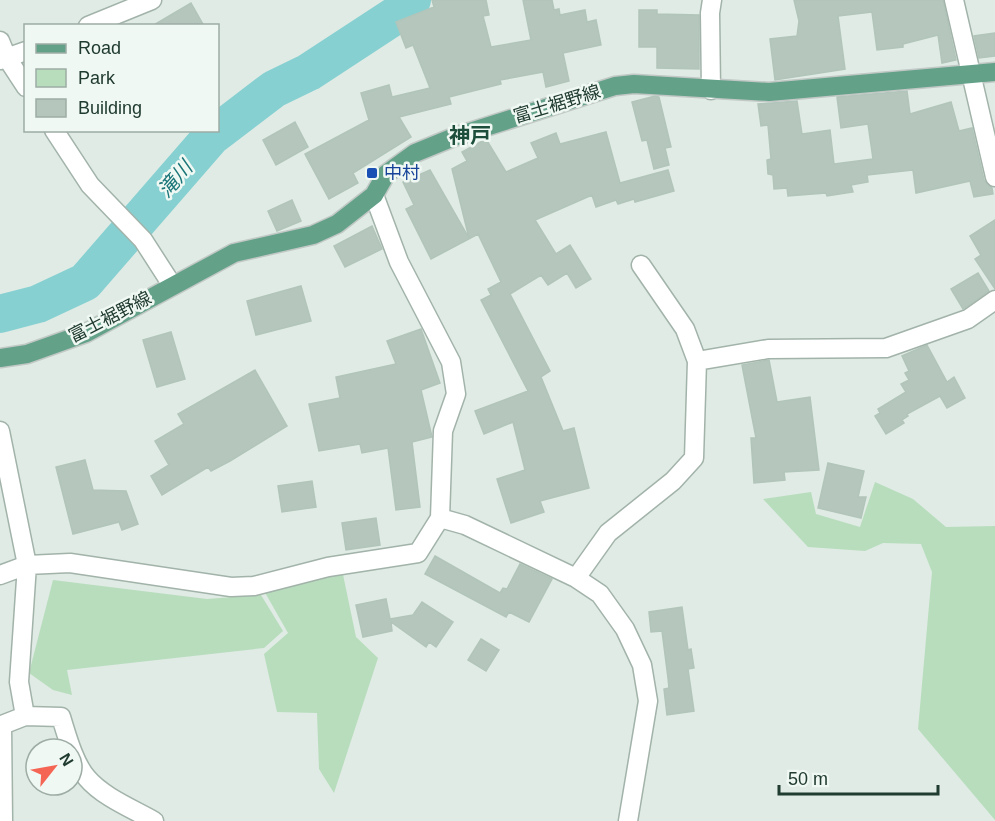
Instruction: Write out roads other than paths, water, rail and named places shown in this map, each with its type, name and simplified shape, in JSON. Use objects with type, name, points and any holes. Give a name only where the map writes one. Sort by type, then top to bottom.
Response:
[{"type":"main road","name":"富士裾野線","points":[[0,358],[27,354],[86,333],[234,253],[314,235],[337,224],[374,195],[386,174],[415,153],[454,136],[604,89],[634,84],[769,92],[995,72]]},
{"type":"street","points":[[93,24],[152,0]]},
{"type":"street","points":[[711,90],[712,0]]},
{"type":"street","points":[[954,0],[995,177]]},
{"type":"street","points":[[0,40],[3,59],[24,85]]},
{"type":"street","points":[[3,59],[24,52]]},
{"type":"street","points":[[55,132],[90,185],[143,240],[172,285]]},
{"type":"street","points":[[0,575],[27,565],[70,563],[231,587],[254,586],[328,567],[418,554],[440,518],[443,431],[456,394],[451,362],[399,262],[374,195]]},
{"type":"street","points":[[576,578],[608,533],[673,481],[694,458],[697,361],[685,329],[641,265]]},
{"type":"street","points":[[697,361],[768,349],[886,348],[968,319],[995,300]]},
{"type":"street","points":[[0,431],[27,565],[19,682],[26,716]]},
{"type":"street","points":[[440,518],[465,525],[576,578],[600,594],[625,629],[642,665],[648,701],[628,821]]},
{"type":"street","points":[[3,821],[2,725],[26,716],[61,717],[68,740],[86,777],[114,798],[154,821]]},
{"type":"waterway","name":"滝川","points":[[219,131],[274,89],[309,72],[396,15],[412,0]]},
{"type":"waterway","name":"滝川","points":[[0,314],[38,304],[85,282],[218,132]]},
{"type":"place","name":"中村","points":[[372,173]]},
{"type":"district","name":"神戸","points":[[470,135]]}]
